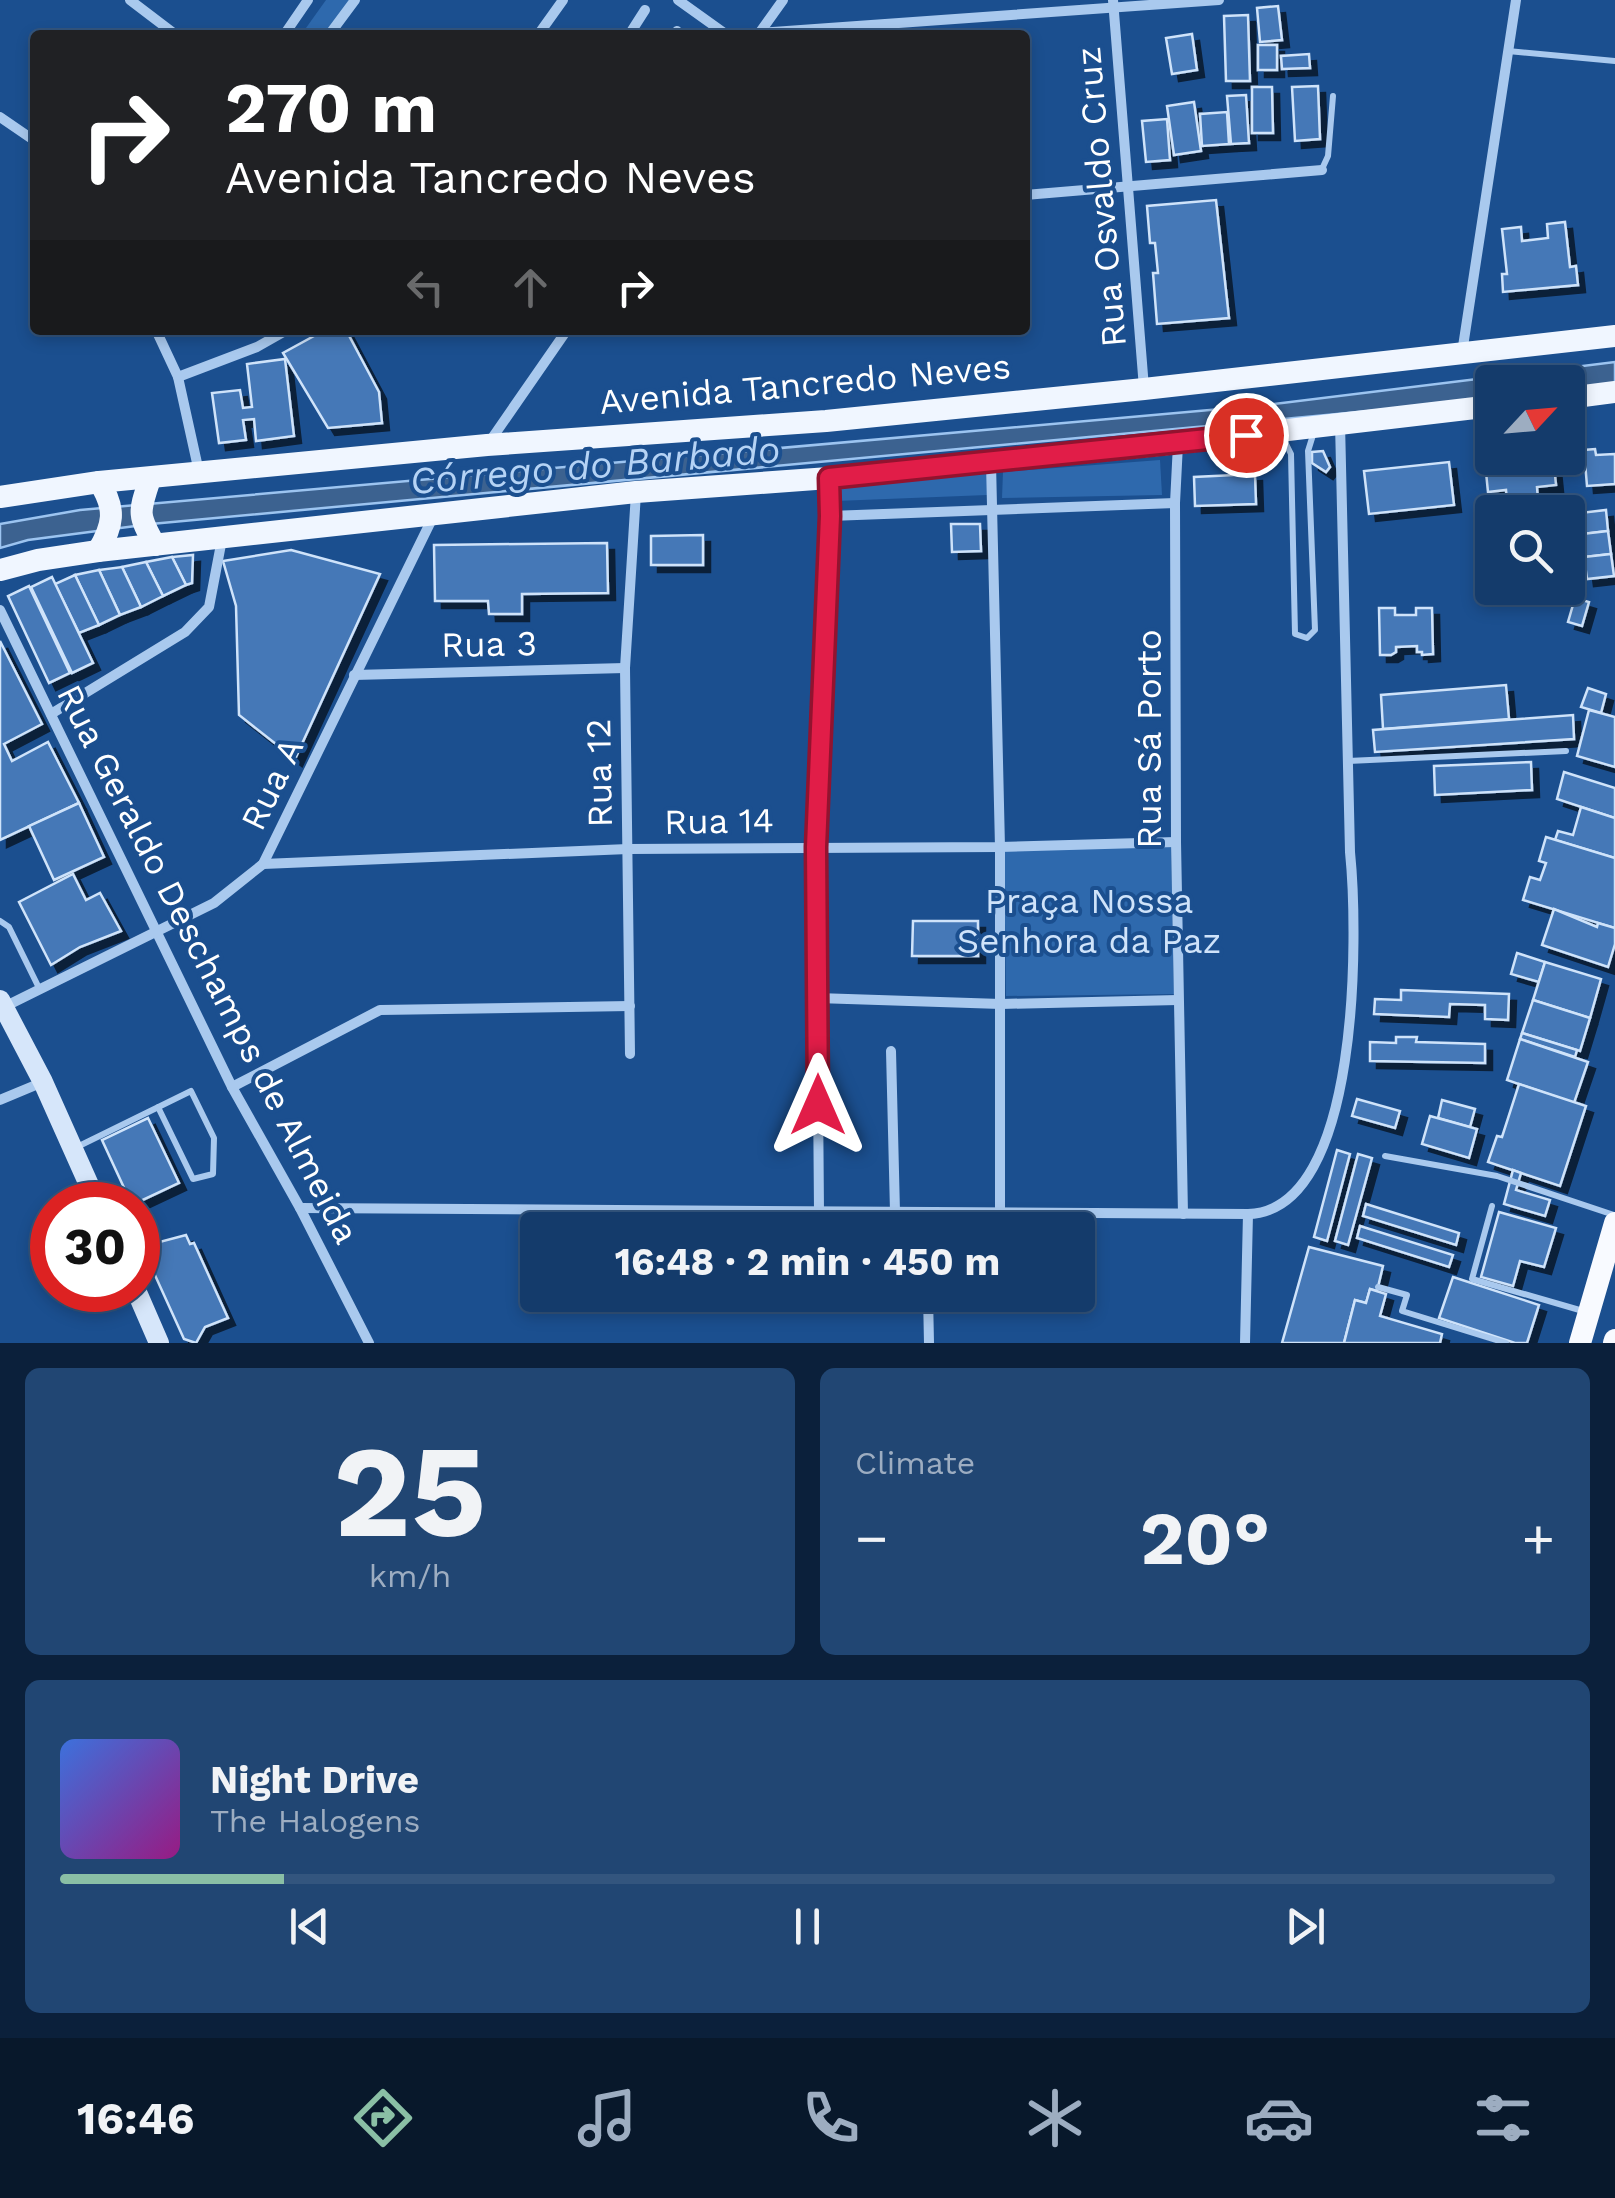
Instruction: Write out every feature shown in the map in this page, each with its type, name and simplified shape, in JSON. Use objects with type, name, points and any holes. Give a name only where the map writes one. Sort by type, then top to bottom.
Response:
[{"type":"highway","points":[[1580,1343],[1615,1219]]},
{"type":"main road","name":"Avenida Tancredo Neves","points":[[0,497],[104,490],[144,497],[199,473],[487,445],[826,420],[1615,336]]},
{"type":"main road","points":[[1585,396],[1615,392]]},
{"type":"main road","points":[[0,570],[98,551],[636,492],[829,478],[1178,443],[1475,408]]},
{"type":"main road","points":[[98,551],[112,527],[104,490]]},
{"type":"main road","points":[[144,497],[155,545]]},
{"type":"main road","points":[[2,1004],[43,1082],[88,1182]]},
{"type":"main road","points":[[146,1312],[159,1343]]},
{"type":"street","points":[[130,0],[169,30]]},
{"type":"street","points":[[287,30],[308,0]]},
{"type":"street","points":[[333,30],[354,0]]},
{"type":"street","points":[[542,30],[563,0]]},
{"type":"street","points":[[678,0],[720,30]]},
{"type":"street","points":[[762,30],[783,0]]},
{"type":"street","points":[[808,30],[1219,0]]},
{"type":"street","points":[[1462,353],[1516,0]]},
{"type":"street","name":"Rua Osvaldo Cruz","points":[[1113,5],[1144,389]]},
{"type":"street","points":[[632,30],[645,10]]},
{"type":"street","points":[[0,117],[30,138]]},
{"type":"street","points":[[1030,195],[1322,170]]},
{"type":"street","points":[[158,335],[178,377],[199,473]]},
{"type":"street","points":[[178,377],[258,347],[278,335]]},
{"type":"street","points":[[487,445],[564,335]]},
{"type":"street","points":[[1095,1213],[1271,1211],[1294,1194],[1311,1170],[1336,1106],[1348,1048],[1356,936],[1340,423]]},
{"type":"street","name":"Rua Sá Porto","points":[[1178,443],[1176,842],[1184,1214]]},
{"type":"street","points":[[991,462],[1002,1004],[1000,1212]]},
{"type":"street","points":[[300,1208],[819,1212],[816,847],[829,478]]},
{"type":"street","name":"Rua 12","points":[[630,1054],[624,668],[636,492]]},
{"type":"street","points":[[830,516],[1175,504]]},
{"type":"street","name":"Rua A","points":[[2,1004],[40,990],[214,903],[263,864],[435,514]]},
{"type":"street","points":[[50,714],[185,632],[209,607],[222,538]]},
{"type":"street","name":"Rua Geraldo Deschamps de Almeida","points":[[0,610],[232,1088],[370,1343]]},
{"type":"street","name":"Rua 3","points":[[354,675],[624,668]]},
{"type":"street","name":"Rua 14","points":[[263,864],[628,849],[1176,842]]},
{"type":"street","points":[[817,998],[1002,1004],[1178,1000]]},
{"type":"street","points":[[232,1088],[380,1010],[630,1006]]},
{"type":"street","points":[[891,1051],[895,1212]]},
{"type":"street","points":[[0,1100],[43,1082]]},
{"type":"street","points":[[1245,1343],[1248,1214]]},
{"type":"street","points":[[928,1312],[929,1343]]},
{"type":"lane","points":[[1508,51],[1615,60]]},
{"type":"lane","points":[[1322,170],[1328,156],[1332,96]]},
{"type":"lane","points":[[1279,431],[1291,454],[1294,634],[1307,638],[1315,630],[1308,451],[1316,426]]},
{"type":"lane","points":[[1348,761],[1566,751]]},
{"type":"lane","points":[[0,921],[10,927],[40,990]]},
{"type":"lane","points":[[73,1149],[158,1107],[191,1091],[214,1138],[213,1174],[193,1179],[158,1107]]},
{"type":"lane","points":[[1385,1156],[1497,1176],[1615,1219]]},
{"type":"lane","points":[[1492,1206],[1472,1279],[1589,1313]]},
{"type":"lane","points":[[1378,1286],[1407,1296],[1402,1312],[1506,1343]]},
{"type":"green space","points":[[326,0],[351,0],[329,30],[305,30]]},
{"type":"green space","points":[[1160,460],[1162,495],[1002,498],[1003,472]]},
{"type":"green space","points":[[987,467],[987,495],[836,501],[837,483]]},
{"type":"green space","name":"Praça Nossa Senhora da Paz","points":[[1171,847],[1174,994],[1006,996],[1004,849]]},
{"type":"water","points":[[1615,362],[1615,384],[1585,387],[1585,366]]},
{"type":"water","name":"Córrego do Barbado","points":[[1475,379],[1475,400],[151,524],[28,540],[0,548],[0,524],[80,510],[1266,405]]},
{"type":"building","points":[[1278,6],[1282,40],[1260,42],[1257,8]]},
{"type":"building","points":[[1248,15],[1250,81],[1226,81],[1224,16]]},
{"type":"building","points":[[1192,34],[1197,70],[1172,74],[1166,38]]},
{"type":"building","points":[[1258,45],[1277,45],[1277,70],[1258,70]]},
{"type":"building","points":[[1309,54],[1310,68],[1282,69],[1281,56]]},
{"type":"building","points":[[1318,86],[1320,139],[1295,141],[1292,87]]},
{"type":"building","points":[[1252,87],[1272,87],[1273,133],[1252,133]]},
{"type":"building","points":[[1246,95],[1249,143],[1231,144],[1227,96]]},
{"type":"building","points":[[1194,102],[1201,151],[1174,155],[1167,106]]},
{"type":"building","points":[[1227,112],[1229,144],[1202,146],[1200,114]]},
{"type":"building","points":[[1167,119],[1170,160],[1146,162],[1142,121]]},
{"type":"building","points":[[1216,200],[1229,318],[1157,324],[1153,273],[1158,273],[1155,243],[1150,243],[1147,206]]},
{"type":"building","points":[[1565,222],[1570,267],[1576,266],[1578,285],[1503,292],[1502,274],[1507,274],[1502,229],[1521,227],[1522,241],[1548,238],[1547,224]]},
{"type":"building","points":[[316,335],[349,335],[379,392],[382,423],[328,428],[283,353]]},
{"type":"building","points":[[285,359],[294,436],[256,441],[254,419],[243,420],[246,440],[219,443],[212,393],[240,390],[243,408],[252,407],[247,364]]},
{"type":"building","points":[[1595,449],[1596,455],[1615,454],[1615,484],[1587,486],[1585,450]]},
{"type":"building","points":[[1323,451],[1330,467],[1326,472],[1312,463],[1312,452]]},
{"type":"building","points":[[1449,462],[1454,505],[1369,514],[1364,471]]},
{"type":"building","points":[[1255,474],[1256,504],[1195,506],[1194,477]]},
{"type":"building","points":[[1486,475],[1555,475],[1556,485],[1537,487],[1538,495],[1506,495],[1506,490],[1488,492]]},
{"type":"building","points":[[1606,510],[1608,531],[1585,534],[1585,512]]},
{"type":"building","points":[[951,524],[980,524],[981,551],[952,552]]},
{"type":"building","points":[[1608,531],[1611,554],[1585,557],[1585,534]]},
{"type":"building","points":[[703,535],[703,565],[651,565],[651,536]]},
{"type":"building","points":[[607,543],[608,593],[522,594],[522,614],[489,614],[488,601],[435,601],[434,545]]},
{"type":"building","points":[[291,550],[380,574],[295,759],[239,715],[236,606],[223,561]]},
{"type":"building","points":[[1611,554],[1614,576],[1587,579],[1585,557]]},
{"type":"building","points":[[193,555],[192,583],[186,585],[172,557]]},
{"type":"building","points":[[172,557],[186,585],[163,596],[146,562]]},
{"type":"building","points":[[146,562],[163,596],[141,607],[122,567]]},
{"type":"building","points":[[122,567],[141,607],[120,615],[99,570]]},
{"type":"building","points":[[99,570],[120,615],[99,625],[75,575]]},
{"type":"building","points":[[75,575],[99,625],[79,633],[55,584]]},
{"type":"building","points":[[52,577],[93,663],[72,673],[31,587]]},
{"type":"building","points":[[29,586],[70,673],[49,683],[8,596]]},
{"type":"building","points":[[1589,602],[1582,626],[1568,622],[1573,605]]},
{"type":"building","points":[[1379,608],[1395,608],[1395,615],[1416,615],[1416,608],[1432,608],[1433,654],[1422,655],[1417,646],[1396,647],[1391,655],[1380,655]]},
{"type":"building","points":[[0,641],[42,724],[4,744],[12,761],[48,742],[79,803],[0,840]]},
{"type":"building","points":[[1506,685],[1509,719],[1383,729],[1381,695]]},
{"type":"building","points":[[1588,688],[1606,694],[1601,713],[1581,707]]},
{"type":"building","points":[[1589,710],[1615,717],[1615,767],[1577,756]]},
{"type":"building","points":[[1573,715],[1574,739],[1375,752],[1373,730]]},
{"type":"building","points":[[1531,762],[1532,790],[1435,795],[1434,766]]},
{"type":"building","points":[[1564,772],[1615,788],[1615,818],[1557,799]]},
{"type":"building","points":[[79,803],[104,857],[54,880],[29,826]]},
{"type":"building","points":[[1581,807],[1615,818],[1615,858],[1555,840],[1558,831],[1573,835]]},
{"type":"building","points":[[1546,837],[1615,858],[1615,928],[1523,900],[1530,877],[1540,880],[1546,863],[1539,861]]},
{"type":"building","points":[[73,874],[86,900],[100,893],[121,931],[80,947],[51,965],[19,902]]},
{"type":"building","points":[[1554,909],[1597,927],[1598,923],[1615,928],[1608,967],[1542,945]]},
{"type":"building","points":[[913,921],[978,921],[978,956],[912,956]]},
{"type":"building","points":[[1517,953],[1545,962],[1539,982],[1511,974]]},
{"type":"building","points":[[1545,962],[1601,979],[1590,1018],[1533,1000]]},
{"type":"building","points":[[1401,990],[1509,994],[1508,1020],[1485,1019],[1485,1005],[1450,1004],[1449,1017],[1374,1014],[1375,999],[1401,1000]]},
{"type":"building","points":[[1533,1000],[1590,1018],[1580,1051],[1522,1033]]},
{"type":"building","points":[[1522,1033],[1577,1050],[1575,1057],[1520,1039]]},
{"type":"building","points":[[1396,1037],[1417,1037],[1416,1042],[1485,1044],[1485,1063],[1370,1061],[1370,1042],[1396,1043]]},
{"type":"building","points":[[1520,1039],[1588,1062],[1574,1103],[1507,1080]]},
{"type":"building","points":[[1519,1084],[1586,1106],[1560,1186],[1488,1162],[1497,1136],[1502,1137]]},
{"type":"building","points":[[1357,1099],[1400,1111],[1395,1128],[1352,1116]]},
{"type":"building","points":[[1442,1100],[1475,1109],[1470,1127],[1438,1118]]},
{"type":"building","points":[[1430,1116],[1477,1129],[1469,1158],[1422,1144]]},
{"type":"building","points":[[148,1118],[179,1183],[160,1192],[160,1182],[121,1182],[102,1140]]},
{"type":"building","points":[[1337,1150],[1350,1154],[1327,1241],[1314,1237]]},
{"type":"building","points":[[1358,1154],[1372,1158],[1348,1245],[1335,1241]]},
{"type":"building","points":[[1513,1170],[1521,1173],[1516,1190],[1550,1200],[1545,1216],[1504,1204]]},
{"type":"building","points":[[1366,1204],[1459,1233],[1456,1245],[1363,1216]]},
{"type":"building","points":[[1499,1212],[1556,1228],[1544,1267],[1520,1261],[1513,1286],[1481,1277]]},
{"type":"building","points":[[1360,1226],[1453,1255],[1449,1267],[1357,1238]]},
{"type":"building","points":[[186,1235],[190,1244],[194,1243],[228,1318],[205,1327],[196,1343],[184,1339],[160,1286],[160,1242]]},
{"type":"building","points":[[1309,1247],[1383,1266],[1377,1291],[1370,1289],[1366,1303],[1355,1300],[1344,1343],[1282,1343]]},
{"type":"building","points":[[1453,1277],[1539,1305],[1527,1343],[1515,1343],[1439,1318]]},
{"type":"building","points":[[1370,1289],[1386,1294],[1380,1316],[1442,1334],[1440,1343],[1344,1343],[1355,1300],[1366,1303]]},
{"type":"route","points":[[818,1105],[816,847],[829,478],[1246,435]]}]
